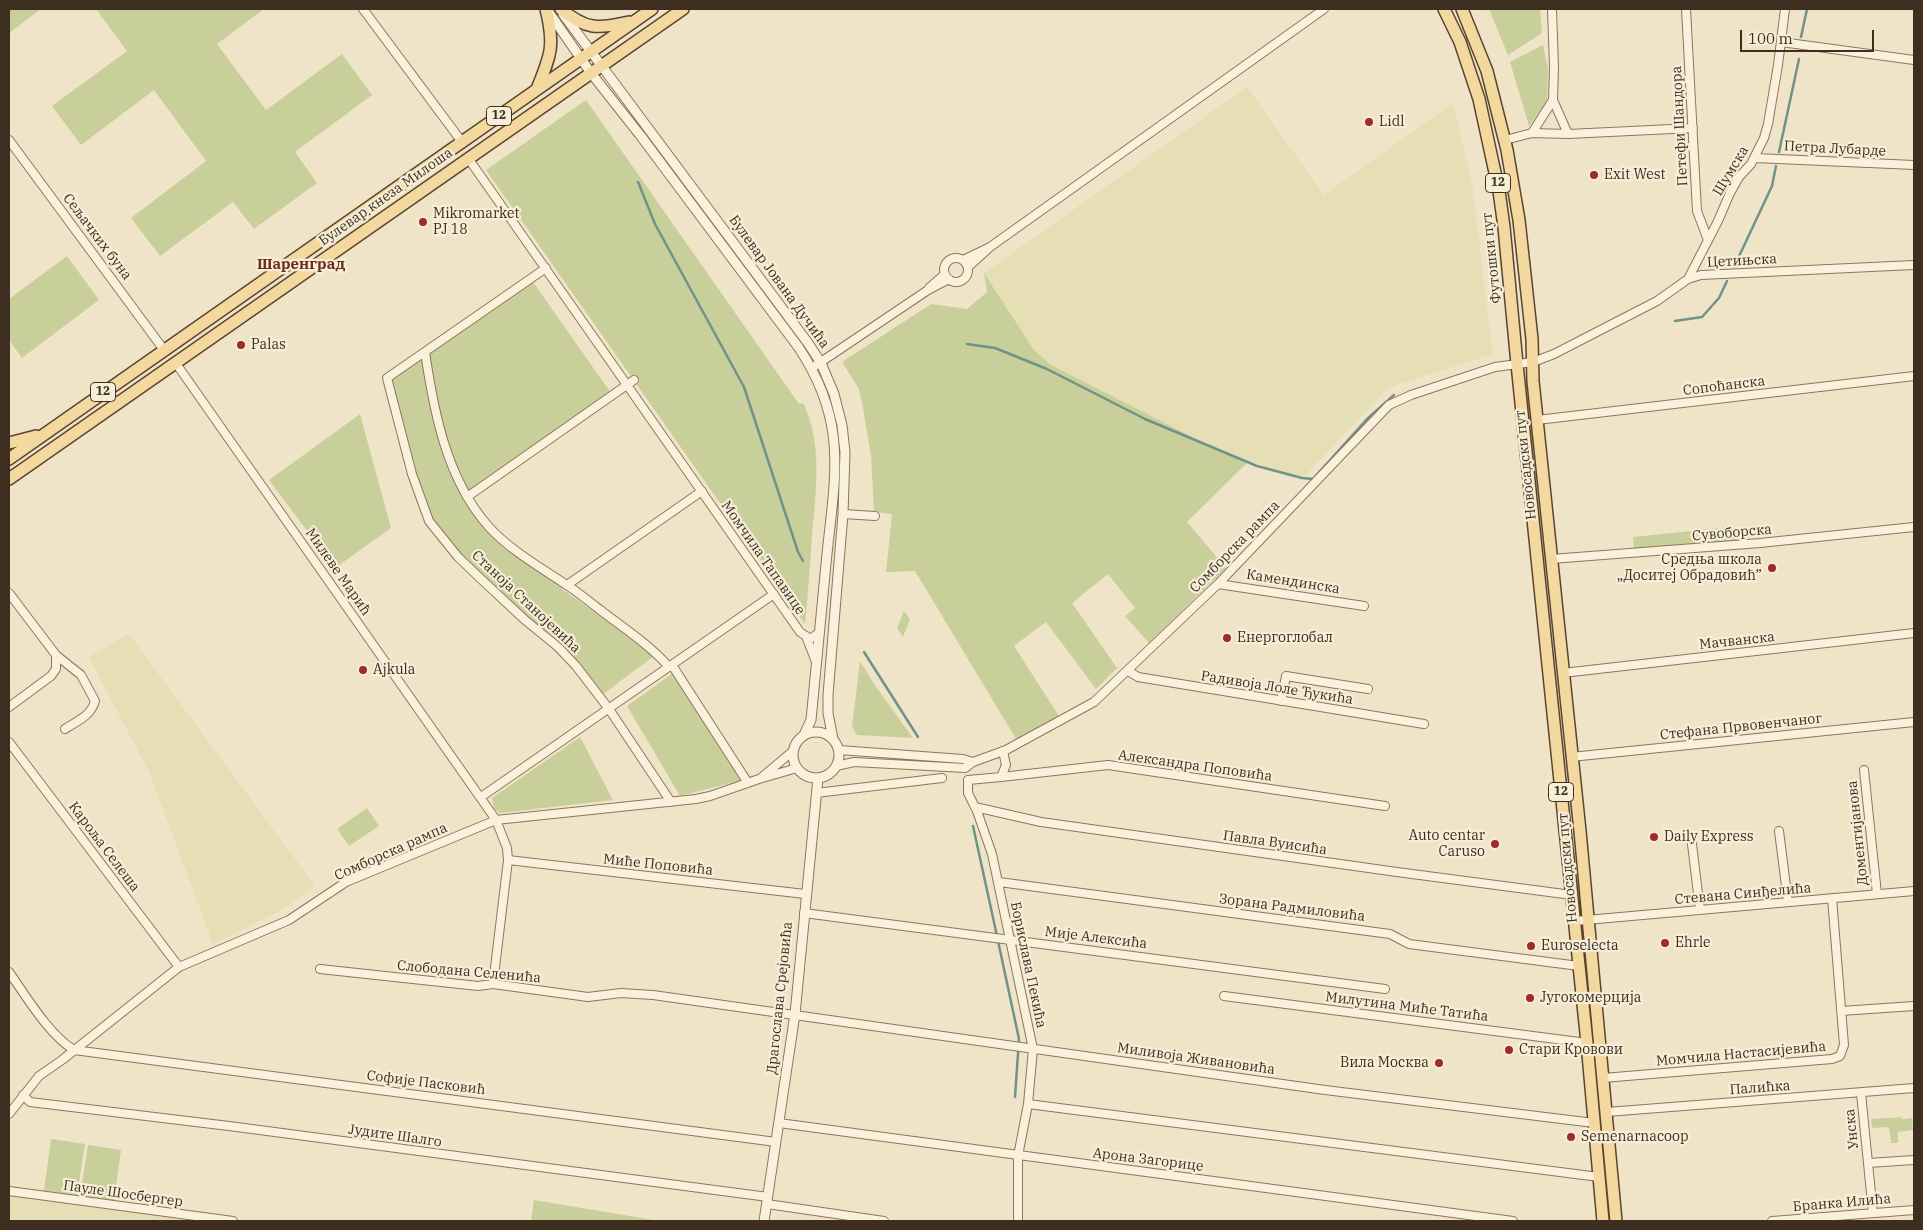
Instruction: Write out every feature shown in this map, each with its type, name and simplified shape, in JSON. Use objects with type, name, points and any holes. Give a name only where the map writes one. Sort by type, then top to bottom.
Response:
[{"type":"main road","points":[[536,90],[551,51],[551,31],[546,9]]},
{"type":"main road","points":[[560,9],[584,25],[594,27],[602,28],[636,21]]},
{"type":"main road","name":"Булевар кнеза Милоша","points":[[9,459],[652,9]]},
{"type":"main road","name":"Булевар кнеза Милоша","points":[[9,478],[683,9]]},
{"type":"main road","name":"Футошки пут","points":[[1444,9],[1460,42],[1479,99],[1500,191],[1517,364]]},
{"type":"main road","name":"12","points":[[1462,9],[1487,71],[1505,140],[1519,220],[1533,362]]},
{"type":"main road","name":"Новосадски пут","points":[[1533,362],[1533,381],[1580,831],[1616,1221]]},
{"type":"main road","name":"Новосадски пут","points":[[1517,364],[1575,921],[1602,1221]]},
{"type":"main road","name":"12","points":[[9,443],[43,434]]},
{"type":"street","points":[[363,9],[462,142]]},
{"type":"street","name":"Булевар Јована Дучића","points":[[546,9],[591,72],[799,348],[818,379],[831,418],[836,451],[835,489],[811,720],[804,735]]},
{"type":"street","name":"Булевар Јована Дучића","points":[[560,9],[808,343],[821,363],[834,394],[842,424],[846,466],[828,695],[829,721],[833,739]]},
{"type":"street","points":[[965,263],[1324,9]]},
{"type":"street","points":[[1552,9],[1553,100],[1568,134]]},
{"type":"street","name":"Петефи Шандора","points":[[1686,9],[1698,211],[1708,240]]},
{"type":"street","name":"Шумска","points":[[1688,279],[1718,221],[1730,192],[1739,177],[1755,158],[1768,124],[1785,9]]},
{"type":"street","points":[[1781,42],[1914,60]]},
{"type":"street","points":[[1532,134],[1553,100]]},
{"type":"street","points":[[1505,140],[1532,134],[1693,128]]},
{"type":"street","name":"Сељачких буна","points":[[9,140],[164,350]]},
{"type":"street","name":"Момчила Тапавице","points":[[468,158],[631,383],[702,491],[800,632],[806,636],[817,664]]},
{"type":"street","name":"Петра Лубарде","points":[[1755,158],[1914,165]]},
{"type":"street","points":[[812,368],[928,290],[935,282],[947,277],[958,281],[964,278],[968,271],[965,263],[956,258],[948,260],[944,267],[947,277]]},
{"type":"street","name":"Цетињска","points":[[1533,362],[1590,337],[1657,301],[1688,279],[1701,275],[1914,265]]},
{"type":"street","points":[[546,268],[425,352],[433,401],[445,444],[467,497],[490,528],[521,555],[567,585],[671,666],[748,783]]},
{"type":"street","name":"Станоја Станојевића","points":[[425,352],[387,378],[412,474],[430,521],[458,557],[558,647],[587,679],[672,802]]},
{"type":"street","name":"Милеве Марић","points":[[175,362],[496,820],[507,848],[508,860],[493,984]]},
{"type":"street","name":"Сомборска рампа","points":[[836,766],[854,762],[965,768],[973,762],[1003,751],[1094,702],[1218,584],[1389,405],[1410,395],[1495,366],[1533,362]]},
{"type":"street","name":"Сопоћанска","points":[[1537,420],[1914,376]]},
{"type":"street","points":[[467,497],[631,383]]},
{"type":"street","points":[[567,585],[702,491]]},
{"type":"street","points":[[843,514],[875,516]]},
{"type":"street","name":"Сувоборска","points":[[1551,559],[1760,543],[1914,527]]},
{"type":"street","name":"Камендинска","points":[[1218,584],[1364,606]]},
{"type":"street","points":[[9,593],[56,655],[81,676],[95,702],[93,710],[65,729]]},
{"type":"street","points":[[481,797],[774,594]]},
{"type":"street","points":[[806,636],[810,639],[820,632]]},
{"type":"street","name":"Мачванска","points":[[1563,673],[1914,634]]},
{"type":"street","points":[[9,706],[51,676],[56,669],[56,655]]},
{"type":"street","name":"Радивоја Лоле Ђукића","points":[[1128,671],[1138,677],[1424,724]]},
{"type":"street","points":[[1281,701],[1286,676],[1368,689]]},
{"type":"street","name":"Стефана Првовенчаног","points":[[1571,757],[1914,722]]},
{"type":"street","points":[[816,731],[833,739],[839,750],[836,766],[825,776],[818,778],[803,774],[793,757],[793,751],[799,739],[816,731]]},
{"type":"street","name":"Кароља Селеша","points":[[9,742],[179,967]]},
{"type":"street","name":"Сомборска рампа","points":[[839,750],[963,759],[973,762]]},
{"type":"street","name":"Сомборска рампа","points":[[760,779],[793,751]]},
{"type":"street","points":[[1001,777],[1006,765],[1003,751]]},
{"type":"street","name":"Александра Поповића","points":[[1001,777],[1108,766],[1385,806]]},
{"type":"street","name":"Сомборска рампа","points":[[9,1114],[40,1076],[179,967],[289,920],[346,882],[496,820],[672,802],[710,796],[798,768]]},
{"type":"street","name":"Доментијанова","points":[[1864,770],[1877,894]]},
{"type":"street","name":"Борислава Пекића","points":[[1001,777],[968,780],[968,793],[976,806],[992,854],[999,882],[1001,938],[1033,1048],[1028,1104],[1018,1156],[1018,1221]]},
{"type":"street","name":"Драгослава Срејовића","points":[[764,1221],[795,1014],[805,894],[818,778]]},
{"type":"street","points":[[816,793],[942,778]]},
{"type":"street","name":"Павла Вуисића","points":[[976,806],[1041,822],[1396,872],[1572,894]]},
{"type":"street","points":[[1780,831],[1788,902]]},
{"type":"street","points":[[1692,836],[1700,910]]},
{"type":"street","name":"Миће Поповића","points":[[508,860],[805,894]]},
{"type":"street","name":"Зорана Радмиловића","points":[[999,882],[1390,934],[1409,944],[1579,966]]},
{"type":"street","name":"Стевана Синђелића","points":[[1575,921],[1914,891]]},
{"type":"street","name":"Момчила Настасијевића","points":[[1603,1078],[1836,1058],[1842,1053],[1844,1045],[1832,898]]},
{"type":"street","name":"Мије Алексића","points":[[804,913],[1385,989]]},
{"type":"street","name":"Слободана Селенића","points":[[320,969],[478,986],[493,984],[588,998],[621,992],[653,995],[795,1014]]},
{"type":"street","points":[[9,972],[51,1030],[62,1043],[74,1050]]},
{"type":"street","name":"Милутина Миће Татића","points":[[1224,996],[1587,1043]]},
{"type":"street","points":[[1841,1011],[1914,1006]]},
{"type":"street","name":"Миливоја Живановића","points":[[795,1014],[1013,1047],[1033,1048],[1325,1090],[1594,1123]]},
{"type":"street","name":"Софије Пасковић","points":[[74,1050],[776,1142]]},
{"type":"street","name":"Палићка","points":[[1607,1112],[1914,1088]]},
{"type":"street","name":"Унска","points":[[1861,1093],[1873,1213]]},
{"type":"street","name":"Јудите Шалго","points":[[23,1095],[30,1102],[229,1126],[767,1201],[884,1221]]},
{"type":"street","points":[[1028,1104],[1599,1177]]},
{"type":"street","name":"Арона Загорице","points":[[779,1122],[1018,1156],[1513,1221]]},
{"type":"street","name":"Унска","points":[[1868,1163],[1914,1160]]},
{"type":"street","name":"Пауле Шосбергер","points":[[9,1191],[233,1221]]},
{"type":"street","name":"Бранка Илића","points":[[1772,1221],[1914,1210]]},
{"type":"shaded area","points":[[1247,87],[1324,195],[1453,103],[1472,183],[1493,354],[1386,390],[1302,479],[1218,450],[1051,365],[1034,350],[984,273]]},
{"type":"shaded area","points":[[129,634],[315,886],[278,912],[213,944],[150,774],[89,657]]},
{"type":"shaded area","points":[[9,1194],[203,1221],[9,1221]]},
{"type":"green space","points":[[9,9],[41,9],[9,33]]},
{"type":"green space","points":[[96,9],[264,9],[217,44],[266,110],[342,54],[372,95],[295,152],[317,183],[254,229],[233,202],[160,256],[131,218],[206,161],[154,90],[81,145],[52,106],[127,51]]},
{"type":"green space","points":[[1489,9],[1540,9],[1542,33],[1508,55]]},
{"type":"green space","points":[[1543,45],[1548,68],[1547,102],[1529,126],[1510,62]]},
{"type":"green space","points":[[586,100],[799,404],[803,403],[809,418],[816,451],[815,502],[805,624],[486,170]]},
{"type":"green space","points":[[67,256],[99,300],[22,358],[9,340],[9,299]]},
{"type":"green space","points":[[984,273],[1034,350],[1051,365],[1218,450],[1249,461],[1187,522],[1226,568],[1149,643],[1125,616],[1135,608],[1108,574],[1072,603],[1117,668],[1096,689],[1046,622],[1014,646],[1059,716],[1016,739],[915,571],[886,572],[892,514],[874,512],[871,456],[862,402],[858,387],[842,362],[931,304],[967,309],[987,292]]},
{"type":"green space","points":[[533,282],[611,393],[468,492],[447,443],[436,400],[429,353]]},
{"type":"green space","points":[[423,358],[430,404],[450,470],[472,511],[486,530],[509,552],[654,656],[602,695],[586,673],[562,646],[482,577],[459,554],[434,522],[417,474],[391,379]]},
{"type":"green space","points":[[360,414],[391,528],[335,568],[269,480]]},
{"type":"green space","points":[[1730,527],[1738,528],[1739,536],[1735,542],[1634,550],[1633,537]]},
{"type":"green space","points":[[904,611],[910,619],[903,637],[897,628]]},
{"type":"green space","points":[[860,661],[874,684],[913,738],[857,735],[852,727]]},
{"type":"green space","points":[[673,673],[742,780],[680,796],[627,706]]},
{"type":"green space","points":[[580,737],[613,800],[500,813],[494,809],[492,798]]},
{"type":"green space","points":[[367,808],[379,826],[349,846],[337,829]]},
{"type":"green space","points":[[1902,1117],[1902,1119],[1912,1118],[1913,1130],[1898,1132],[1898,1143],[1891,1143],[1889,1127],[1872,1128],[1871,1119]]},
{"type":"green space","points":[[51,1139],[85,1144],[77,1196],[44,1191]]},
{"type":"green space","points":[[88,1145],[121,1150],[114,1201],[80,1196]]},
{"type":"green space","points":[[534,1200],[660,1221],[531,1221]]},
{"type":"waterway","points":[[1801,37],[1807,9]]},
{"type":"waterway","points":[[1779,152],[1799,59]]},
{"type":"waterway","points":[[1734,267],[1772,186],[1776,166]]},
{"type":"waterway","points":[[638,182],[655,224],[744,387],[798,552],[803,561]]},
{"type":"waterway","points":[[1675,321],[1702,317],[1719,298],[1727,281]]},
{"type":"waterway","points":[[967,344],[995,348],[1047,369],[1145,419],[1257,466],[1302,478],[1313,479],[1367,419],[1394,395]]},
{"type":"waterway","points":[[864,652],[918,737]]},
{"type":"waterway","points":[[973,826],[997,936]]},
{"type":"waterway","points":[[998,941],[1019,1039],[1015,1097]]},
{"type":"place","name":"Lidl","points":[[1369,122]]},
{"type":"place","name":"Exit West","points":[[1594,175]]},
{"type":"place","name":"Mikromarket PJ 18","points":[[423,222]]},
{"type":"place","name":"Palas","points":[[241,345]]},
{"type":"place","name":"Средња школа „Доситеј Обрадовић”","points":[[1772,568]]},
{"type":"place","name":"Енергоглобал","points":[[1227,638]]},
{"type":"place","name":"Ajkula","points":[[363,670]]},
{"type":"place","name":"Daily Express","points":[[1654,837]]},
{"type":"place","name":"Auto centar Caruso","points":[[1495,844]]},
{"type":"place","name":"Ehrle","points":[[1665,943]]},
{"type":"place","name":"Euroselecta","points":[[1531,946]]},
{"type":"place","name":"Југокомерција","points":[[1530,998]]},
{"type":"place","name":"Стари Кровови","points":[[1509,1050]]},
{"type":"place","name":"Вила Москва","points":[[1439,1063]]},
{"type":"place","name":"Semenarnacoop","points":[[1571,1137]]},
{"type":"district","name":"Шаренград","points":[[301,265]]}]
